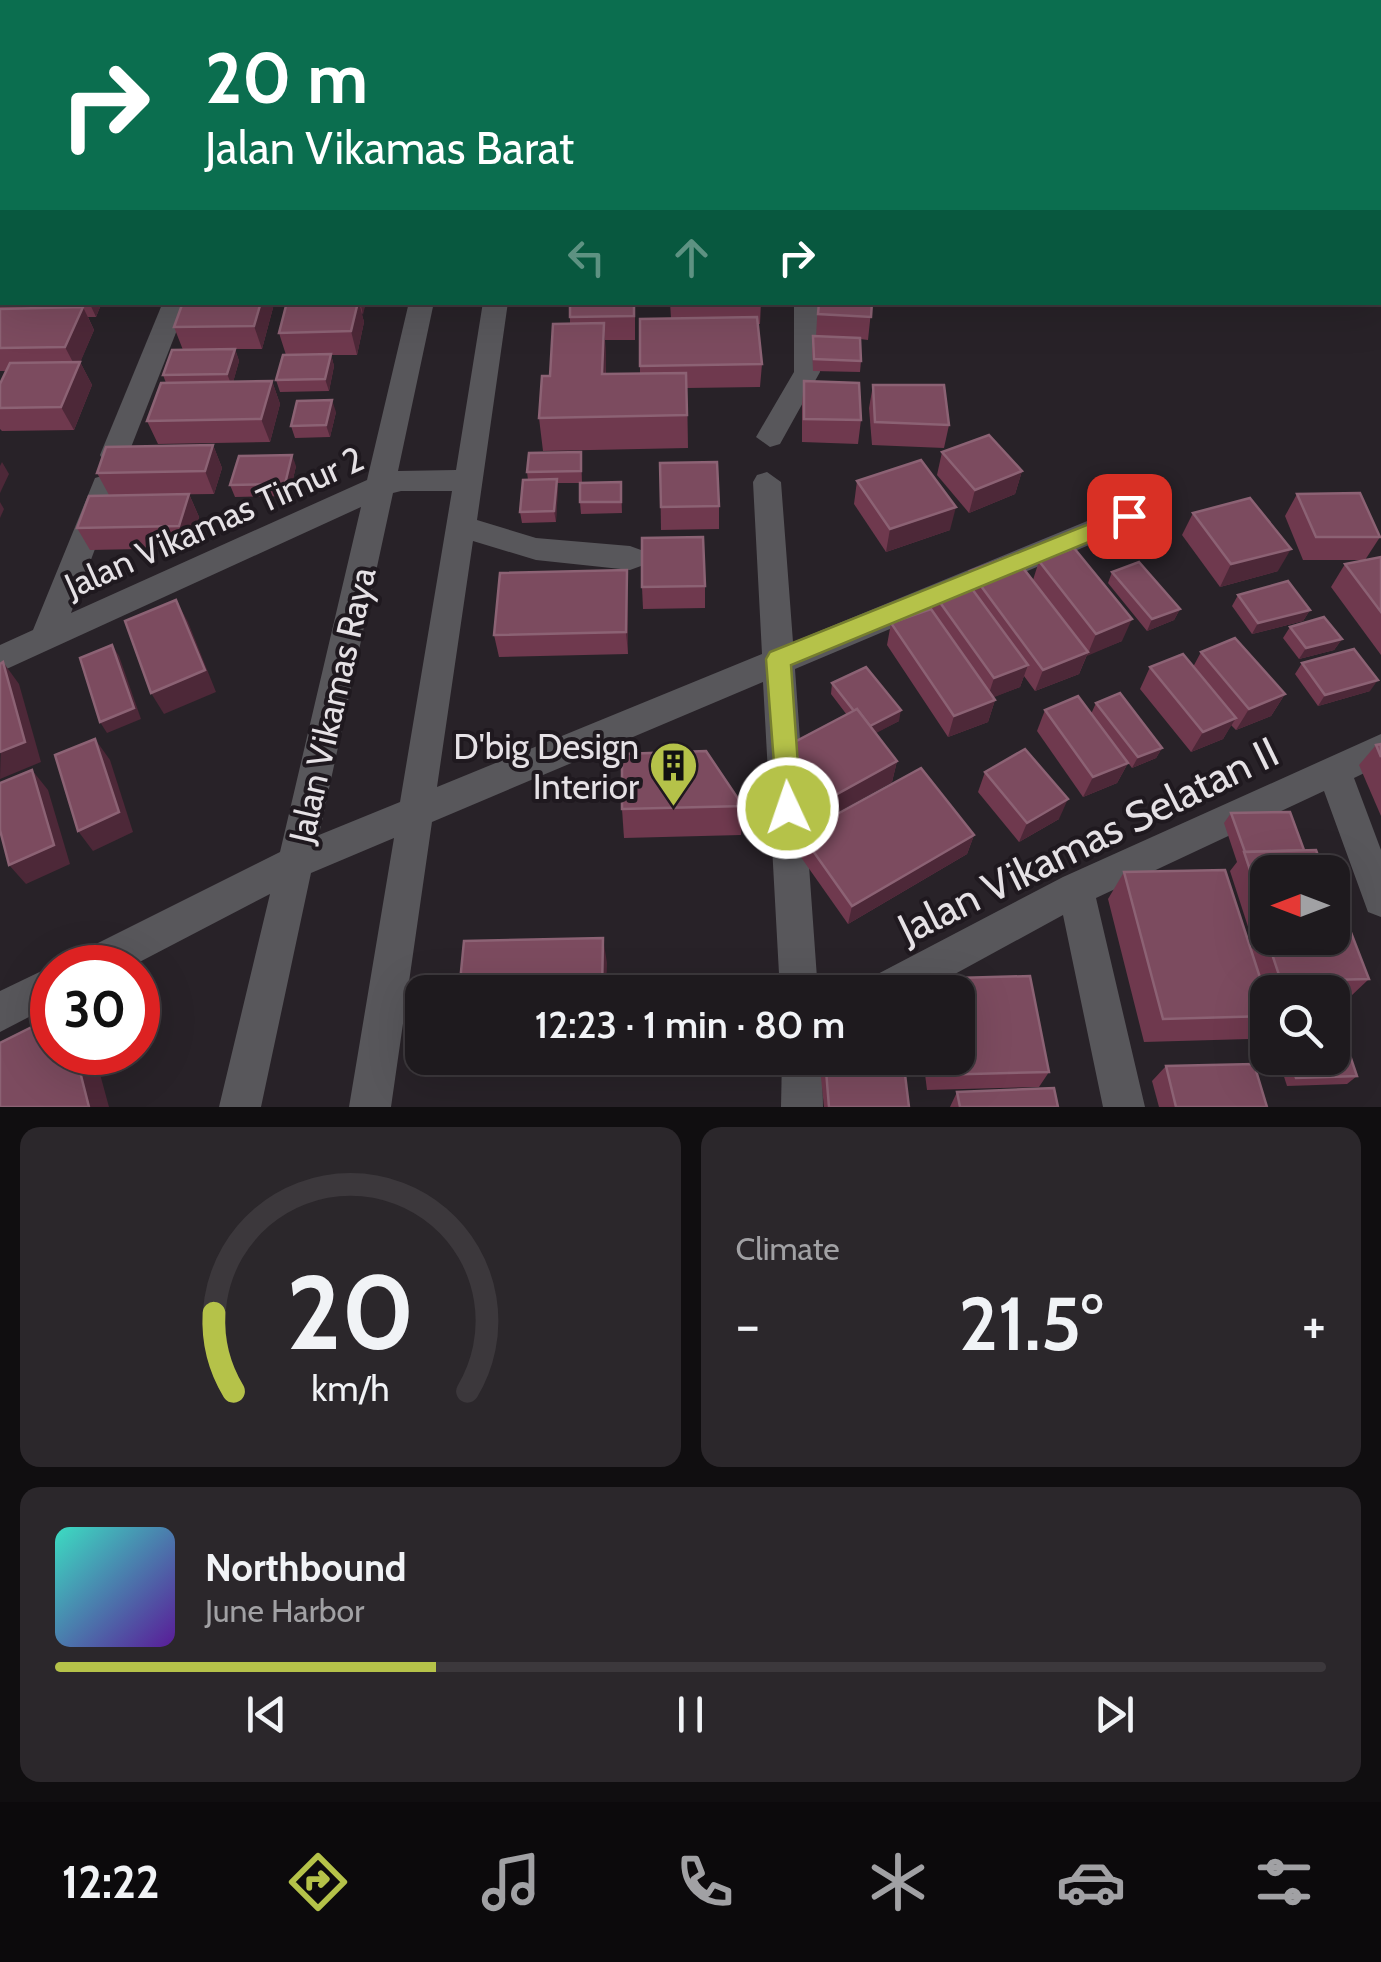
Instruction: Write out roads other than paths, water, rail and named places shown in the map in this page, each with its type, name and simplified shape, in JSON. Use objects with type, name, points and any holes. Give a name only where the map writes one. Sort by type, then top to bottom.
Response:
[{"type":"street","points":[[46,638],[175,305]]},
{"type":"street","name":"Jalan Vikamas Raya","points":[[240,1107],[313,855],[391,484],[421,305]]},
{"type":"street","points":[[370,1107],[407,818],[460,526],[457,480],[495,305]]},
{"type":"street","points":[[770,438],[807,372],[806,305]]},
{"type":"street","name":"Jalan Vikamas Timur 2","points":[[0,659],[391,484],[457,480]]},
{"type":"street","points":[[767,482],[798,975]]},
{"type":"street","points":[[134,945],[313,855],[1129,516]]},
{"type":"street","points":[[460,526],[536,549],[630,558]]},
{"type":"street","name":"Jalan Vikamas Selatan II","points":[[916,975],[1076,889],[1381,749]]},
{"type":"street","points":[[1334,770],[1381,900]]},
{"type":"street","points":[[1076,889],[1124,1107]]},
{"type":"street","points":[[0,1012],[30,996]]},
{"type":"street","points":[[802,1075],[802,1107]]},
{"type":"place","name":"D'big Design Interior","points":[[674,808]]}]
